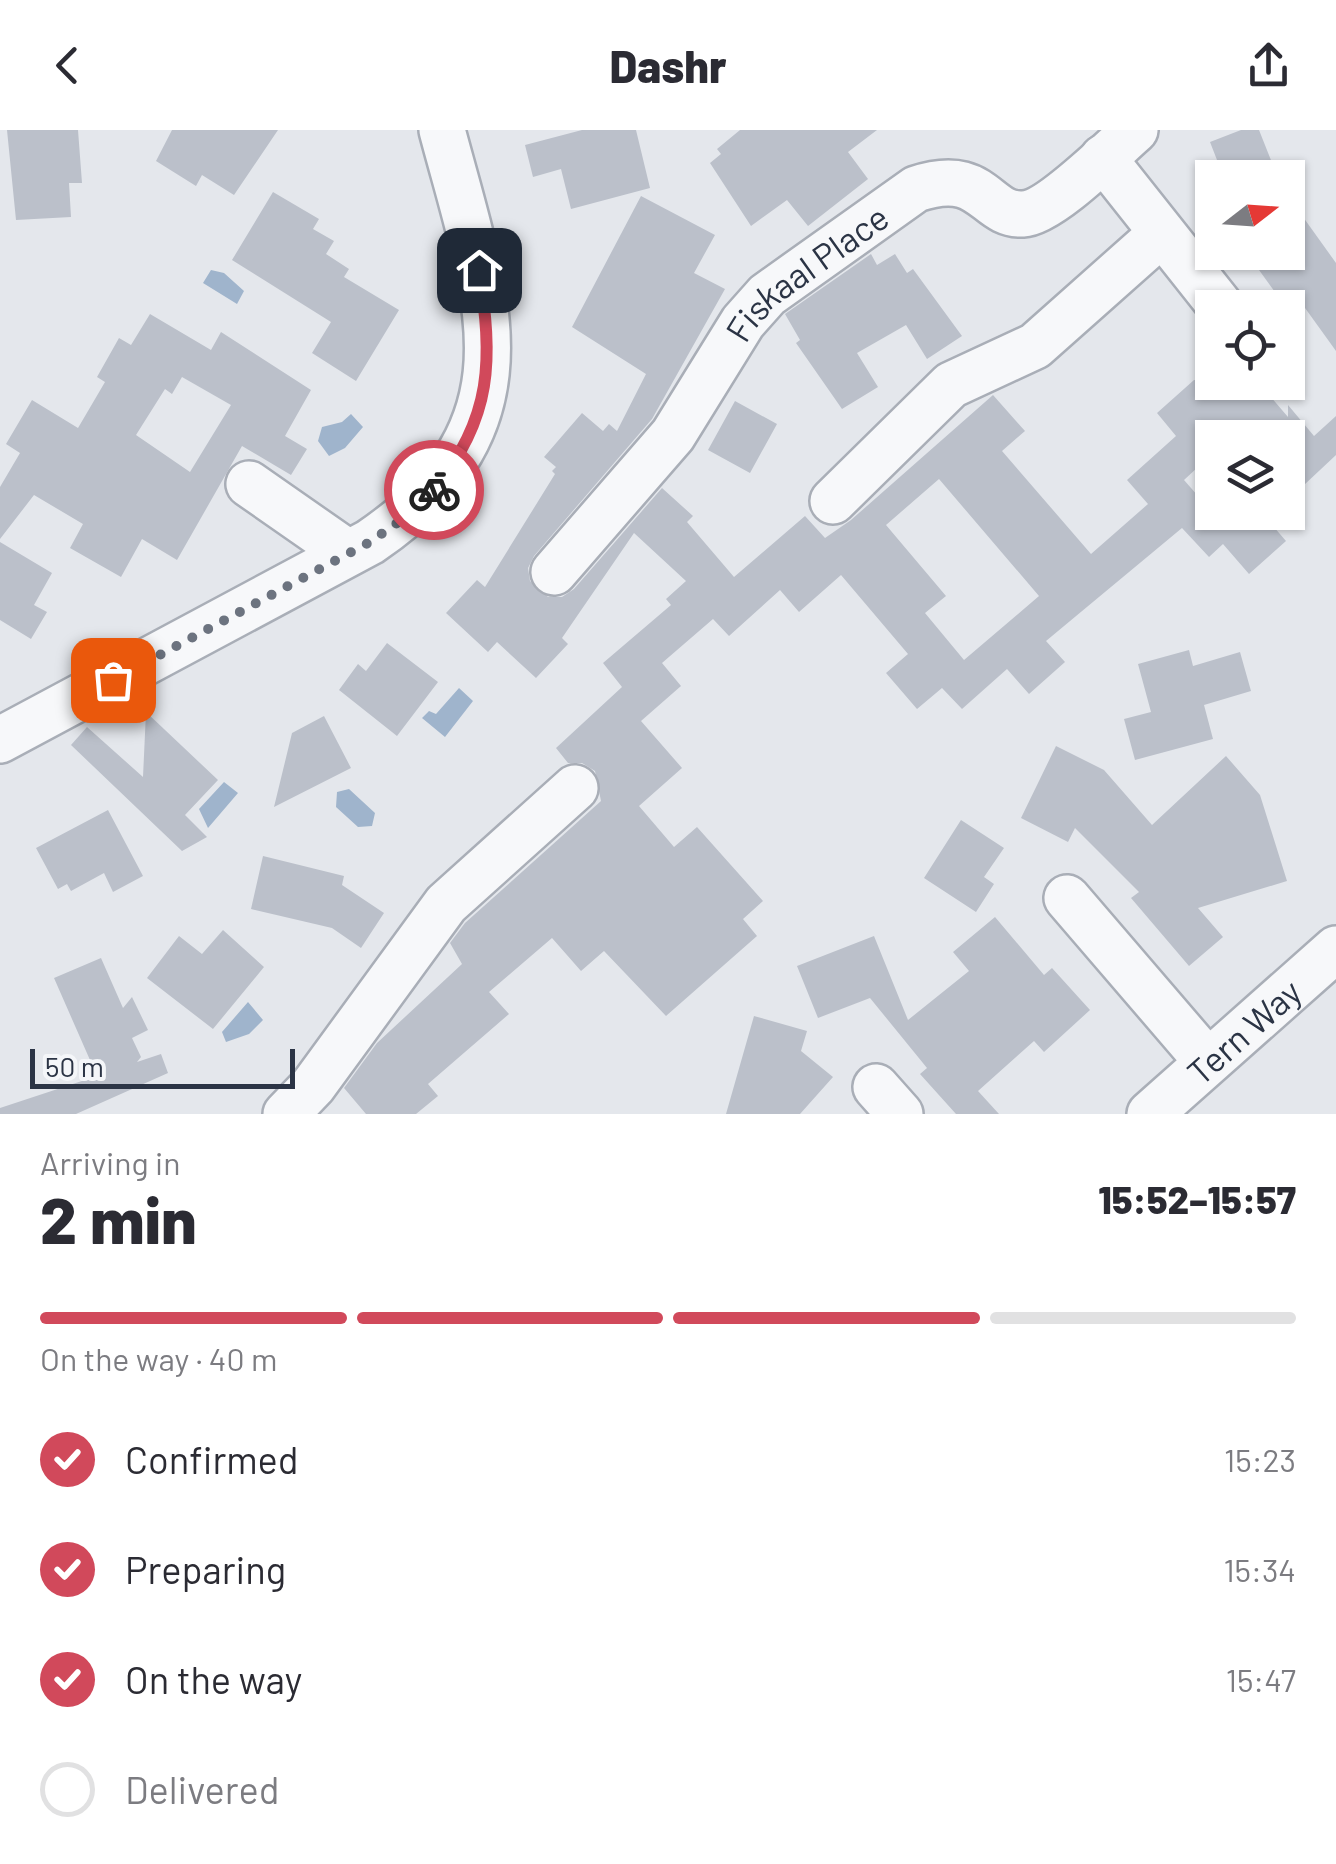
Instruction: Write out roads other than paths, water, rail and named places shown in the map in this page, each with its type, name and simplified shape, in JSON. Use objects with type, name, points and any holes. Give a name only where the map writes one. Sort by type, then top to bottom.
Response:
[{"type":"street","points":[[0,740],[348,553],[407,516],[458,460],[478,418],[488,378],[488,330],[479,270],[442,130]]},
{"type":"street","points":[[1119,144],[1162,234],[1207,290]]},
{"type":"street","name":"Fiskaal Place","points":[[554,572],[691,412],[743,322],[798,270],[916,189],[954,181],[1024,214],[1049,202],[1119,144]]},
{"type":"street","points":[[833,501],[951,385],[1035,346],[1162,234]]},
{"type":"street","points":[[249,484],[348,553]]},
{"type":"street","points":[[286,1114],[313,1086],[446,904],[575,788]]},
{"type":"street","points":[[1066,898],[1207,1061]]},
{"type":"street","name":"Tern Way","points":[[1150,1114],[1336,949]]},
{"type":"water","points":[[211,270],[224,273],[244,291],[237,304],[203,283]]},
{"type":"water","points":[[351,414],[363,427],[345,448],[329,456],[318,441],[322,427],[342,422]]},
{"type":"water","points":[[459,688],[473,701],[445,737],[422,718],[429,711],[436,714]]},
{"type":"water","points":[[224,782],[238,793],[208,828],[199,809]]},
{"type":"water","points":[[349,789],[375,813],[372,826],[358,827],[336,807],[337,792]]},
{"type":"water","points":[[248,1002],[263,1020],[249,1034],[226,1042],[222,1032]]}]
